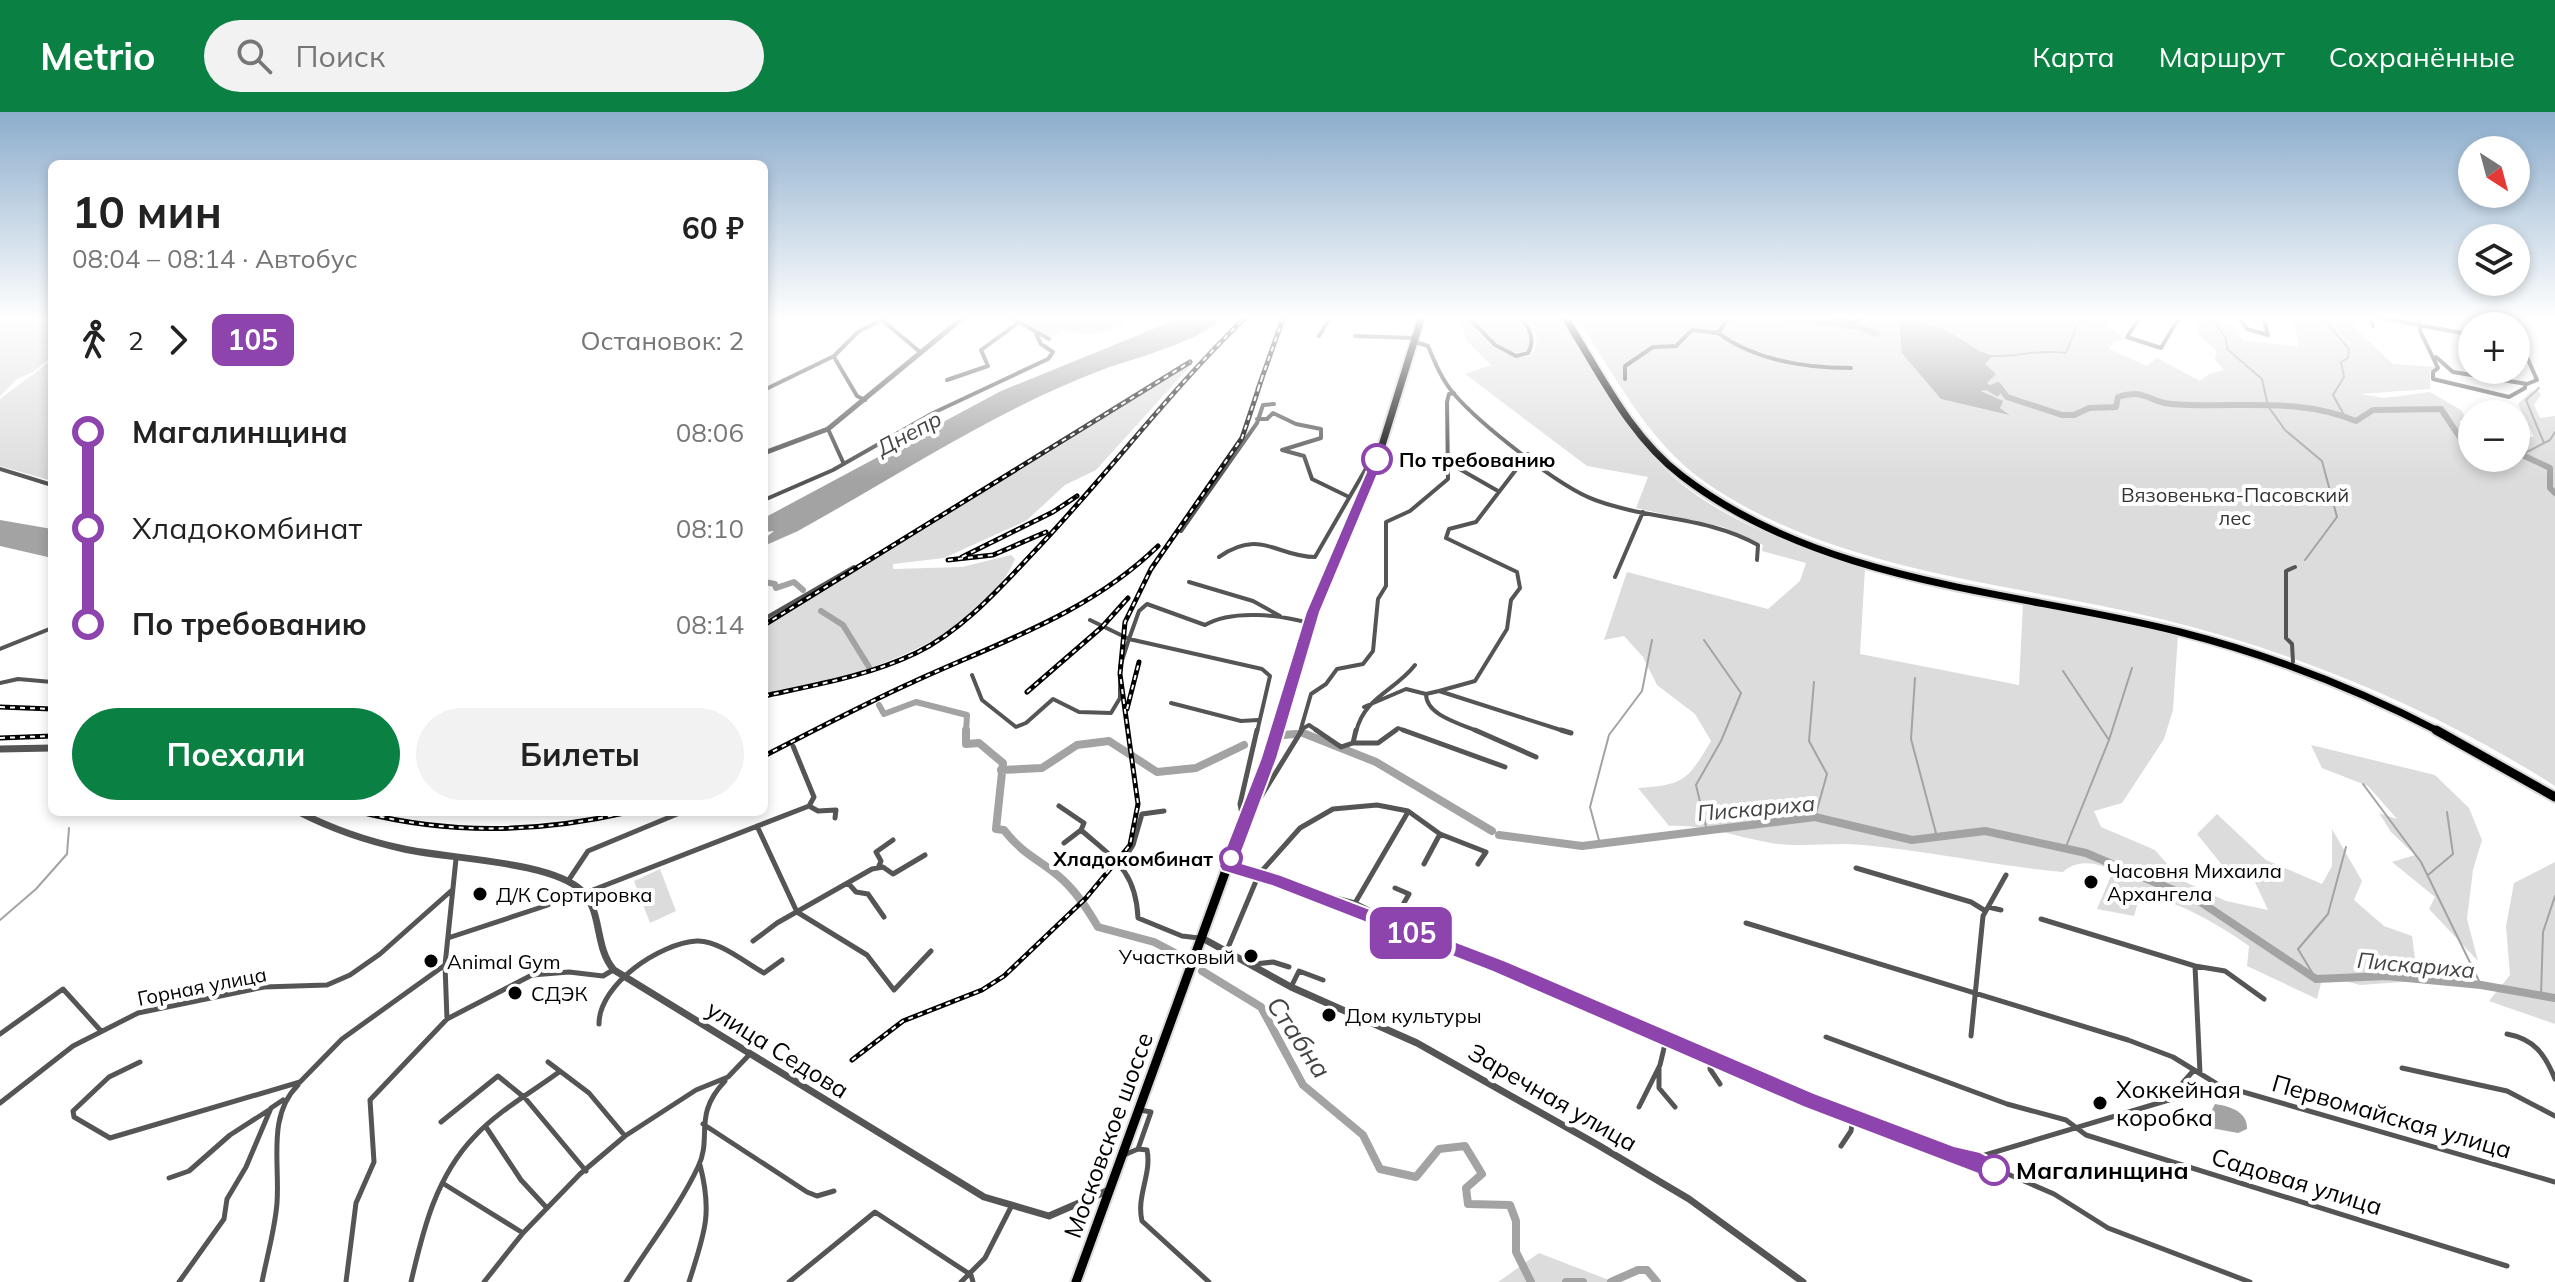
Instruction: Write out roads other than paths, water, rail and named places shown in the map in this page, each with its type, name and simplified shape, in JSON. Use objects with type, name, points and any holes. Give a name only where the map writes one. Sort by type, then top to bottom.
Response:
[{"type":"main road","points":[[1201,941],[1278,731],[1309,623],[1376,463],[1406,371]]},
{"type":"main road","points":[[1600,371],[1635,427],[1658,454],[1709,496],[1765,528],[1866,563],[2165,628],[2291,666],[2412,717],[2555,794]]},
{"type":"main road","points":[[1603,371],[1663,453],[1713,493],[1768,525],[1856,557],[2173,625],[2293,662],[2415,713],[2555,794]]},
{"type":"main road","name":"Московское шоссе","points":[[1076,1282],[1201,941]]},
{"type":"street","points":[[768,388],[804,371]]},
{"type":"street","points":[[842,371],[857,396],[865,400]]},
{"type":"street","points":[[768,452],[828,429],[899,371]]},
{"type":"street","points":[[947,380],[975,371]]},
{"type":"street","points":[[768,498],[833,470],[972,392],[1020,371]]},
{"type":"street","points":[[1442,371],[1454,393],[1528,454],[1591,499],[1738,534],[1758,545],[1757,560]]},
{"type":"street","points":[[1625,371],[1625,379]]},
{"type":"street","points":[[2435,371],[2433,379],[2509,397],[2525,388],[2525,384]]},
{"type":"street","points":[[1090,620],[1131,639],[1262,669],[1270,676],[1240,804],[1239,811],[1247,816],[1257,806],[1302,729],[1311,694],[1326,684],[1337,669],[1363,664],[1373,651],[1378,599],[1386,586],[1386,522],[1410,511],[1444,484],[1450,475],[1447,402],[1449,394],[1454,393]]},
{"type":"street","points":[[1181,531],[1205,501],[1263,405],[1274,404]]},
{"type":"street","points":[[1257,419],[1267,419],[1273,413],[1296,424],[1321,429],[1321,438],[1282,450],[1304,456],[1312,479],[1347,496]]},
{"type":"street","points":[[828,429],[843,462]]},
{"type":"street","points":[[1364,707],[1406,689],[1426,694],[1475,681],[1507,629],[1511,600],[1520,588],[1517,572],[1446,538],[1449,529],[1476,522],[1528,454]]},
{"type":"street","points":[[1219,557],[1229,548],[1229,544],[1278,546],[1308,558],[1315,557],[1347,496],[1368,465],[1376,463]]},
{"type":"street","points":[[1449,463],[1498,491]]},
{"type":"street","points":[[0,469],[48,484]]},
{"type":"street","points":[[1615,577],[1643,512]]},
{"type":"street","points":[[768,617],[854,567]]},
{"type":"street","points":[[2293,662],[2292,644],[2286,638],[2286,571],[2295,567]]},
{"type":"street","points":[[1189,582],[1253,601],[1281,617]]},
{"type":"street","points":[[972,675],[982,700],[1016,727],[1026,723],[1053,699],[1079,712],[1111,713],[1119,706],[1123,689],[1120,671],[1139,611],[1147,604],[1205,625],[1219,617],[1281,617],[1309,623]]},
{"type":"street","points":[[0,649],[48,630]]},
{"type":"street","points":[[1353,743],[1364,707],[1410,674],[1415,665]]},
{"type":"street","points":[[0,683],[18,679],[48,682]]},
{"type":"street","points":[[1439,691],[1571,733]]},
{"type":"street","points":[[1426,694],[1426,701],[1435,712],[1536,757]]},
{"type":"street","points":[[1171,703],[1241,721],[1258,720]]},
{"type":"street","points":[[1302,729],[1309,725],[1316,727],[1341,747],[1353,743],[1378,743],[1391,730],[1398,728],[1505,767]]},
{"type":"street","points":[[582,894],[809,806],[814,797],[793,746]]},
{"type":"street","points":[[0,749],[48,748]]},
{"type":"street","points":[[1227,950],[1259,874],[1300,828],[1333,809],[1377,805],[1408,811],[1440,834],[1486,852],[1478,864]]},
{"type":"street","points":[[809,806],[818,811],[836,810],[835,818]]},
{"type":"street","points":[[1059,806],[1084,823],[1081,830],[1064,843]]},
{"type":"street","points":[[1121,864],[1133,845],[1142,814],[1164,811]]},
{"type":"street","points":[[1355,903],[1408,811]]},
{"type":"street","points":[[309,816],[351,833],[456,859],[523,869],[568,881],[589,900],[598,947],[604,961],[614,970],[603,976],[569,972],[532,975],[447,1019],[370,1100],[374,1162],[356,1203],[348,1244],[346,1282]]},
{"type":"street","points":[[568,881],[588,851],[672,816]]},
{"type":"street","points":[[757,826],[797,912],[867,955],[894,990],[931,951]]},
{"type":"street","points":[[1081,830],[1121,864],[1137,894],[1138,918],[1201,941]]},
{"type":"street","points":[[1424,864],[1440,834]]},
{"type":"street","points":[[753,941],[764,931],[878,868],[881,861],[876,852],[893,840]]},
{"type":"street","points":[[878,868],[893,874],[925,855]]},
{"type":"street","points":[[447,1019],[445,965],[456,859]]},
{"type":"street","points":[[1228,866],[1259,874],[1499,967],[1853,1117],[1954,1156],[1973,1159],[2054,1194],[2108,1228],[2250,1282]]},
{"type":"street","points":[[1856,868],[2001,910]]},
{"type":"street","points":[[1971,1036],[1978,947],[1986,908],[2006,875]]},
{"type":"street","points":[[848,883],[856,892],[868,894],[884,917]]},
{"type":"street","points":[[1391,926],[1409,894],[1395,888]]},
{"type":"street","name":"Горная улица","points":[[0,1103],[100,1030],[120,1019],[170,1005],[268,986],[305,989],[337,982],[379,954],[452,890]]},
{"type":"street","points":[[1302,891],[1355,903],[1373,912],[1375,920]]},
{"type":"street","points":[[448,938],[548,905]]},
{"type":"street","points":[[2041,919],[2195,966],[2225,971],[2264,999]]},
{"type":"street","name":"Первомайская улица","points":[[1746,923],[2128,1040],[2173,1057],[2219,1085],[2555,1182]]},
{"type":"street","points":[[599,1024],[599,1015],[623,975],[659,953],[697,941],[712,944],[764,973],[782,960]]},
{"type":"street","name":"Заречная улица","points":[[1201,941],[1227,950],[1291,987],[1417,1043],[1598,1145],[1689,1199],[1803,1282]]},
{"type":"street","points":[[1252,965],[1273,962],[1289,967]]},
{"type":"street","points":[[169,1178],[189,1171],[230,1135],[283,1100],[342,1039],[445,965]]},
{"type":"street","points":[[2170,1098],[2197,1072],[2201,1032],[2195,966]]},
{"type":"street","name":"улица Седова","points":[[614,970],[956,1183],[1011,1207],[1049,1216],[1109,1190]]},
{"type":"street","points":[[1291,987],[1299,971],[1323,980]]},
{"type":"street","points":[[0,1034],[63,989],[100,1030]]},
{"type":"street","points":[[2507,1034],[2518,1035],[2543,1049],[2555,1079]]},
{"type":"street","name":"Садовая улица","points":[[1826,1037],[1877,1053],[2007,1104],[2066,1120],[2086,1135],[2507,1266]]},
{"type":"street","points":[[1666,1040],[1659,1088],[1675,1107]]},
{"type":"street","points":[[689,1282],[705,1232],[709,1200],[700,1164],[703,1124],[711,1096],[750,1055]]},
{"type":"street","points":[[1711,1059],[1710,1069],[1720,1084]]},
{"type":"street","points":[[140,1062],[109,1077],[73,1111],[74,1117],[110,1138],[300,1082]]},
{"type":"street","points":[[548,1062],[589,1093],[625,1136]]},
{"type":"street","points":[[1639,1107],[1660,1065]]},
{"type":"street","points":[[2402,1068],[2410,1067],[2428,1077],[2508,1089],[2555,1116]]},
{"type":"street","points":[[411,1282],[426,1216],[453,1164],[486,1126],[559,1072]]},
{"type":"street","points":[[441,1122],[498,1076],[525,1098],[586,1171]]},
{"type":"street","points":[[484,1282],[546,1207],[625,1136],[696,1090],[728,1077]]},
{"type":"street","points":[[1973,1159],[2219,1085]]},
{"type":"street","points":[[262,1282],[277,1204],[278,1126],[283,1100]]},
{"type":"street","points":[[179,1282],[224,1219],[227,1199],[246,1167],[271,1108]]},
{"type":"street","points":[[1121,1155],[1129,1155],[1138,1149],[1151,1112],[1138,1109]]},
{"type":"street","points":[[1841,1146],[1851,1131],[1853,1117]]},
{"type":"street","points":[[703,1124],[807,1192],[817,1196],[834,1191]]},
{"type":"street","points":[[486,1126],[519,1171],[524,1188],[546,1207]]},
{"type":"street","points":[[1138,1149],[1147,1150],[1149,1157],[1141,1194],[1142,1221],[1209,1282]]},
{"type":"street","points":[[626,1282],[700,1164]]},
{"type":"street","points":[[444,1184],[523,1233]]},
{"type":"street","points":[[961,1282],[972,1279],[1011,1207]]},
{"type":"street","points":[[789,1282],[866,1216],[875,1212],[890,1219],[972,1279]]},
{"type":"waterway","points":[[2252,371],[2262,379],[2268,406],[2285,430],[2322,461],[2337,517],[2305,560]]},
{"type":"waterway","points":[[2343,371],[2344,377],[2333,395],[2344,415]]},
{"type":"waterway","points":[[1984,385],[1997,393],[1993,387],[1998,385],[2007,397],[2062,415],[2074,415],[2089,408],[2116,407],[2118,397],[2135,394],[2171,404],[2310,408],[2356,421],[2373,410],[2441,409],[2458,434]]},
{"type":"waterway","points":[[2539,388],[2526,400],[2544,443]]},
{"type":"waterway","points":[[2530,450],[2550,440],[2555,432]]},
{"type":"waterway","points":[[2530,459],[2550,468],[2550,488],[2555,493]]},
{"type":"waterway","name":"Стабна","points":[[768,583],[775,584],[776,588],[794,582],[803,590]]},
{"type":"waterway","name":"Стабна","points":[[821,611],[843,625],[869,667]]},
{"type":"waterway","points":[[1600,844],[1590,807],[1609,735],[1642,691],[1652,640]]},
{"type":"waterway","points":[[1704,640],[1741,693],[1721,741],[1696,785],[1707,831]]},
{"type":"waterway","points":[[2109,740],[2132,668]]},
{"type":"waterway","points":[[2063,671],[2109,740]]},
{"type":"waterway","points":[[1915,678],[1911,739],[1937,837]]},
{"type":"waterway","points":[[1814,682],[1809,741],[1827,774],[1815,817]]},
{"type":"waterway","name":"Стабна","points":[[879,705],[884,714],[916,702],[967,715],[966,732]]},
{"type":"waterway","name":"Стабна","points":[[966,732],[966,744],[979,743],[1003,763],[1002,770]]},
{"type":"waterway","name":"Пискариха","points":[[1303,733],[1376,762],[1492,831]]},
{"type":"waterway","name":"Пискариха","points":[[1283,735],[1296,734]]},
{"type":"waterway","points":[[2065,849],[2109,740]]},
{"type":"waterway","name":"Пискариха","points":[[1002,770],[1042,768],[1077,745],[1109,741],[1157,772],[1196,768],[1244,745]]},
{"type":"waterway","name":"Стабна","points":[[1002,770],[996,829],[1004,830],[1019,846],[1063,880],[1098,927],[1154,942],[1175,953]]},
{"type":"waterway","points":[[2363,784],[2421,862],[2481,985]]},
{"type":"waterway","points":[[2428,875],[2453,854],[2447,812]]},
{"type":"waterway","name":"Пискариха","points":[[1499,835],[1582,846],[1815,817],[1912,840],[1985,831],[2086,853],[2199,901],[2316,979],[2386,976],[2481,985],[2555,998]]},
{"type":"waterway","points":[[0,920],[36,889],[67,854],[69,828]]},
{"type":"waterway","points":[[2316,979],[2298,949],[2328,914],[2346,847]]},
{"type":"waterway","points":[[2541,995],[2543,932],[2555,896]]},
{"type":"waterway","name":"Стабна","points":[[1202,971],[1261,1007],[1303,1085],[1363,1135],[1380,1169],[1416,1177],[1439,1149],[1465,1146],[1482,1174],[1466,1188],[1468,1204],[1510,1205],[1516,1221],[1516,1252],[1531,1282]]},
{"type":"waterway","name":"Стабна","points":[[1611,1282],[1638,1270],[1647,1270],[1657,1282]]},
{"type":"waterway","name":"Стабна","points":[[1566,1282],[1583,1282]]},
{"type":"railway","points":[[768,623],[1176,371]]},
{"type":"railway","points":[[768,695],[841,679],[898,661],[932,644],[963,622],[1059,525],[1194,371]]},
{"type":"railway","points":[[1258,389],[1265,371]]},
{"type":"railway","points":[[852,1060],[903,1021],[982,990],[1004,976],[1086,898],[1130,845],[1138,804],[1120,674],[1125,622],[1151,569],[1242,438],[1262,378]]},
{"type":"railway","points":[[962,557],[1053,512],[1077,496]]},
{"type":"railway","points":[[948,560],[993,555],[1046,532]]},
{"type":"railway","points":[[768,754],[875,700],[1073,608],[1131,570],[1158,546]]},
{"type":"railway","points":[[1027,692],[1102,627],[1128,598]]},
{"type":"railway","points":[[1127,709],[1139,662]]},
{"type":"railway","points":[[0,707],[48,709]]},
{"type":"railway","points":[[0,738],[48,736]]},
{"type":"railway","points":[[379,816],[461,828],[528,827],[610,816]]},
{"type":"place","name":"По требованию","points":[[1377,459]]},
{"type":"place","name":"Хладокомбинат","points":[[1231,858]]},
{"type":"place","name":"Часовня Михаила Архангела","points":[[2091,882]]},
{"type":"place","name":"Д/К Сортировка","points":[[480,894]]},
{"type":"place","name":"Участковый","points":[[1251,956]]},
{"type":"place","name":"Animal Gym","points":[[431,961]]},
{"type":"place","name":"СДЭК","points":[[515,993]]},
{"type":"place","name":"Дом культуры","points":[[1329,1015]]},
{"type":"place","name":"Хоккейная коробка","points":[[2100,1103]]},
{"type":"place","name":"Магалинщина","points":[[1994,1170]]},
{"type":"water label","name":"Днепр","points":[[909,433]]},
{"type":"park label","name":"Вязовенька-Пасовский лес","points":[[2235,506]]}]
